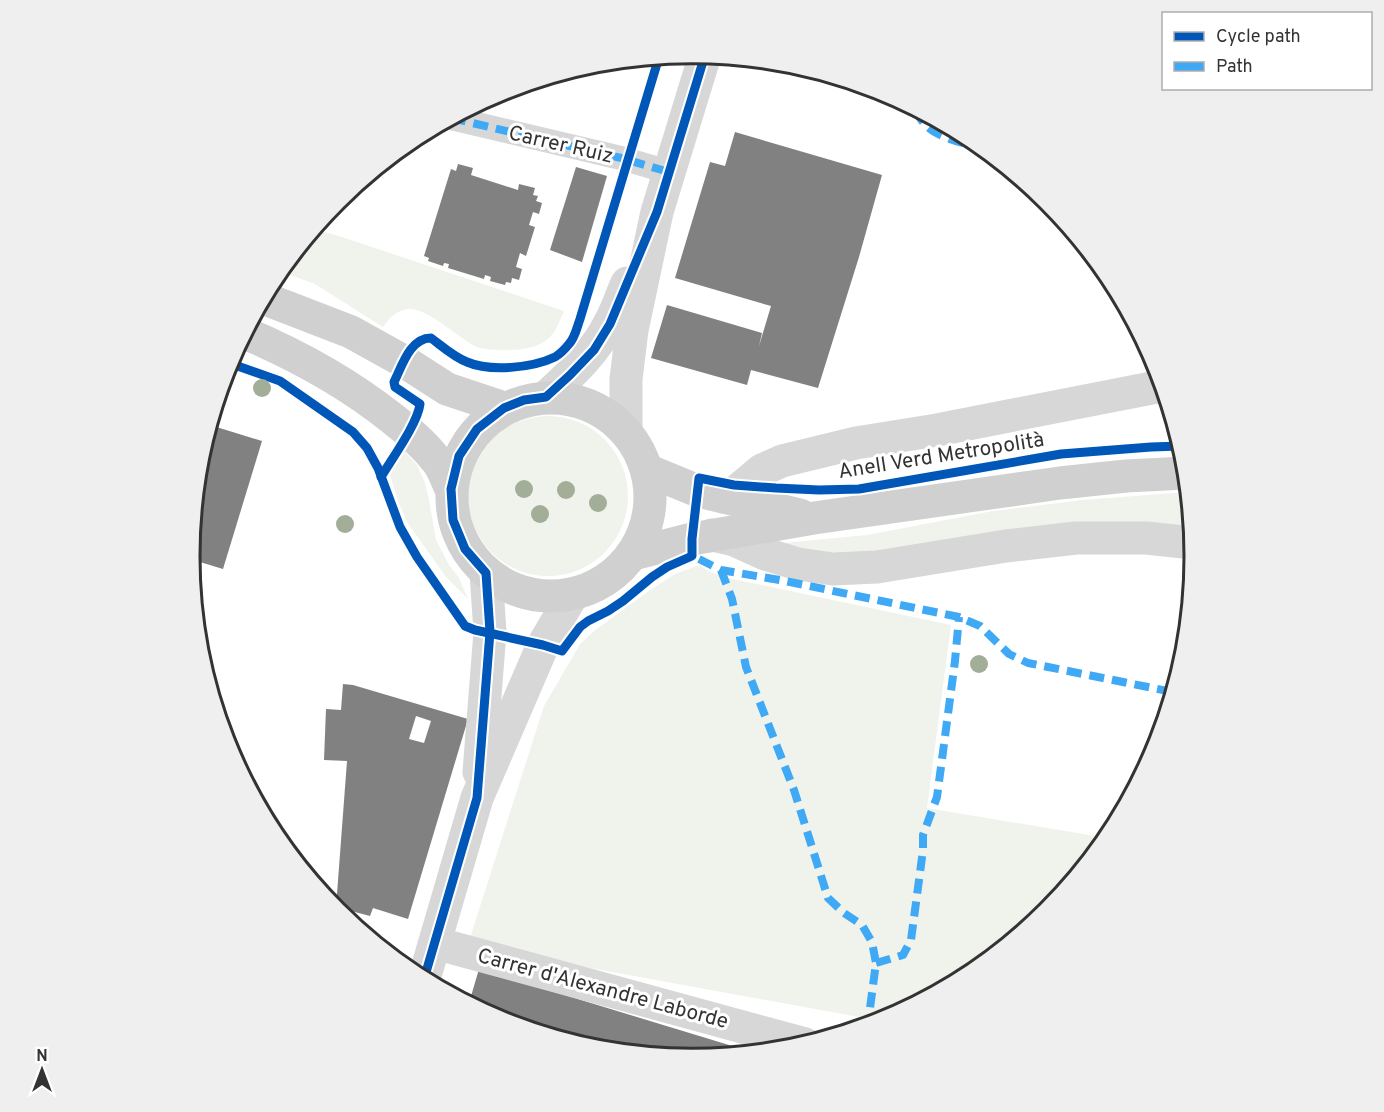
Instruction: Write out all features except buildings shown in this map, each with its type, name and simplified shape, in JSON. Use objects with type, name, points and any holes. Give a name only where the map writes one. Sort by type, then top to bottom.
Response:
[{"type":"main road","points":[[280,287],[447,389],[504,408]]},
{"type":"main road","points":[[271,301],[351,332]]},
{"type":"main road","points":[[252,336],[345,384],[380,408],[409,431],[438,461],[451,489]]},
{"type":"main road","points":[[546,397],[576,400],[604,412],[627,431],[639,450],[647,470],[651,499],[646,528],[633,554],[616,572],[596,586],[573,594],[542,596],[513,590],[486,573],[465,549],[453,520],[451,489],[459,456],[477,429],[504,408],[524,400],[546,397]]},
{"type":"main road","points":[[647,470],[698,491],[814,518]]},
{"type":"main road","points":[[633,554],[712,535],[814,518],[1060,483],[1176,473]]},
{"type":"street","points":[[627,431],[627,379],[632,330],[657,212],[702,65]]},
{"type":"street","name":"Carrer Ruiz","points":[[464,121],[621,158],[669,172]]},
{"type":"street","points":[[546,397],[594,350],[610,324],[657,212]]},
{"type":"street","points":[[723,497],[737,490],[762,470],[782,460],[856,443],[937,430],[1153,388]]},
{"type":"street","points":[[712,535],[734,540],[765,554],[798,564],[833,569],[878,567],[1006,546],[1076,538],[1146,538],[1183,542]]},
{"type":"street","points":[[477,798],[490,632],[486,573]]},
{"type":"street","points":[[427,970],[477,798],[543,645],[573,594]]},
{"type":"street","name":"Carrer d'Alexandre Laborde","points":[[435,943],[785,1038]]},
{"type":"shaded area","points":[[323,231],[564,311],[554,332],[545,341],[518,350],[493,350],[469,343],[434,318],[417,310],[400,311],[383,327],[315,284],[289,275]]},
{"type":"shaded area","points":[[548,416],[579,422],[604,440],[622,465],[628,496],[622,527],[604,552],[579,570],[548,576],[517,570],[492,552],[474,527],[468,496],[474,465],[492,440],[517,422]]},
{"type":"shaded area","points":[[404,451],[417,465],[425,483],[436,540],[449,565],[459,578],[468,599],[446,577],[407,522],[390,475]]},
{"type":"shaded area","points":[[1179,493],[1183,536],[876,557],[762,545],[867,535],[993,511],[1082,500]]},
{"type":"shaded area","points":[[699,565],[710,572],[733,579],[951,625],[927,808],[1096,836],[1040,904],[991,946],[938,982],[860,1017],[481,948],[470,938],[544,706],[580,644],[594,631],[675,574]]},
{"type":"marked path","points":[[464,121],[621,158],[669,172]]},
{"type":"marked path","points":[[923,122],[934,132],[955,141]]},
{"type":"marked path","points":[[699,559],[721,570],[959,617],[980,626],[1009,654],[1028,663],[1165,690]]},
{"type":"marked path","points":[[721,570],[732,599],[746,667],[794,790],[828,898],[862,925],[872,942],[876,963],[869,1014]]},
{"type":"marked path","points":[[876,963],[903,955],[911,940],[923,835],[937,797],[959,617]]},
{"type":"cycle path","points":[[427,970],[477,798],[490,632],[486,573],[465,549],[453,520],[451,489],[459,456],[477,429],[504,408],[524,400],[546,397],[594,350],[610,324],[657,212],[702,65]]},
{"type":"cycle path","points":[[381,477],[418,412],[420,404],[395,387],[394,382],[408,354],[417,343],[431,338],[453,355],[467,362],[499,368],[546,361],[559,354],[571,342],[580,319],[656,66]]},
{"type":"cycle path","name":"Anell Verd Metropolità","points":[[239,366],[280,381],[353,432],[367,448],[378,468],[400,527],[417,557],[465,626],[562,651],[580,627],[588,621],[623,601],[667,567],[692,556],[699,478],[734,485],[776,488],[859,489],[1061,454],[1171,446]]}]
